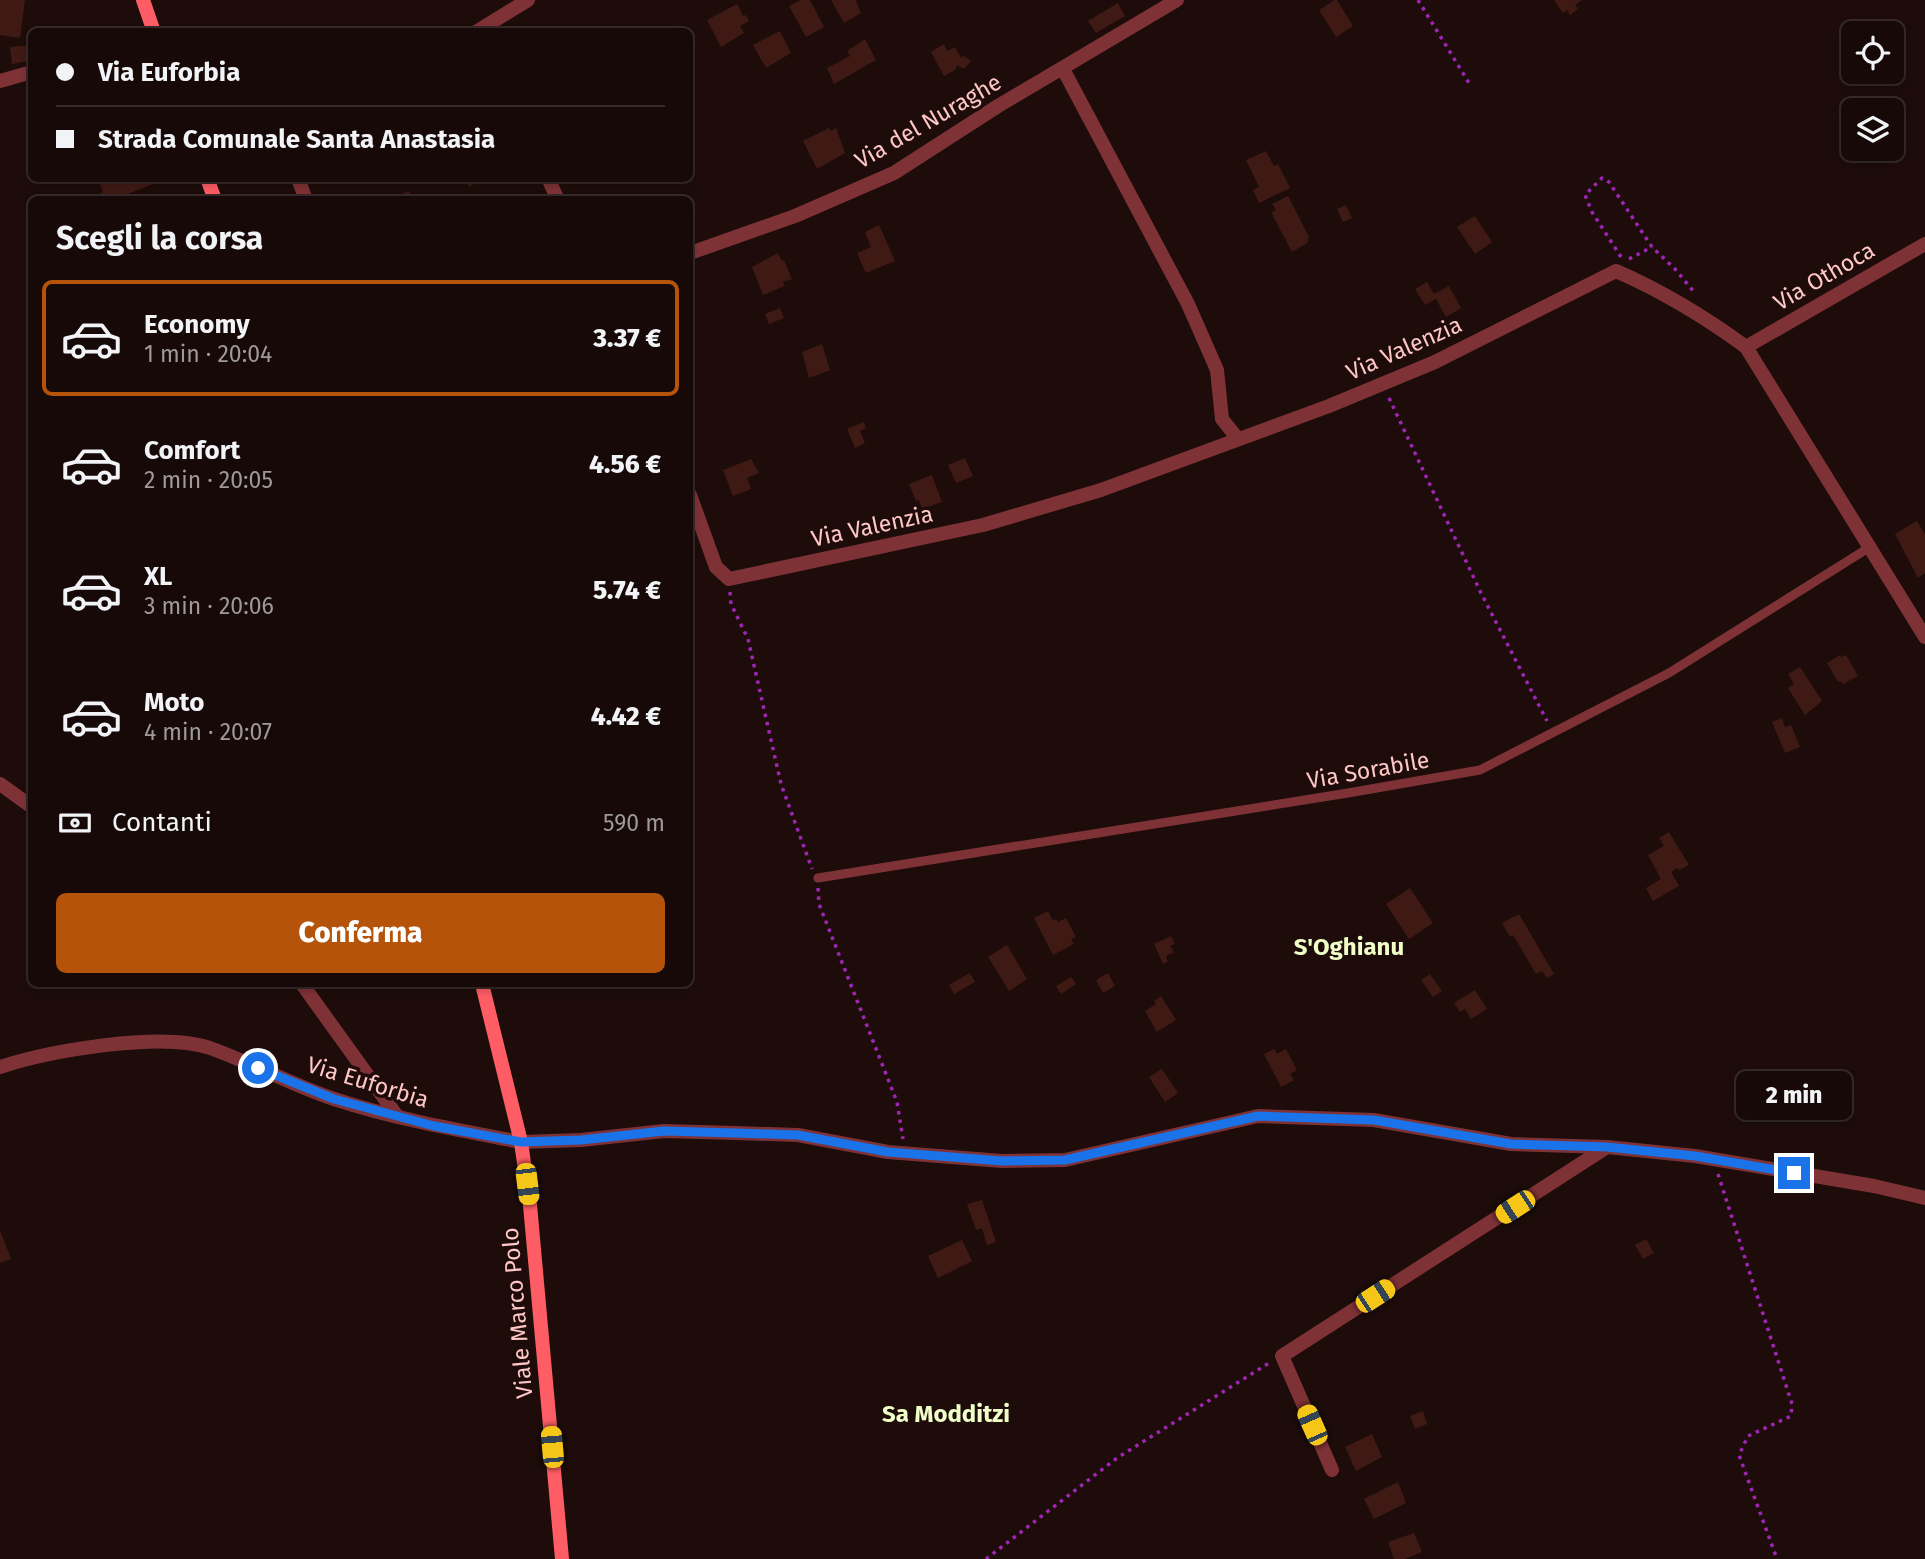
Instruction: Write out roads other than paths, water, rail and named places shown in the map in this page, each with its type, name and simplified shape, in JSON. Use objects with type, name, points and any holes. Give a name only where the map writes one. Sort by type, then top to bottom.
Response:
[{"type":"main road","points":[[143,0],[153,28]]},
{"type":"main road","name":"Viale Marco Polo","points":[[483,987],[521,1142],[530,1205],[562,1559]]},
{"type":"street","points":[[482,28],[528,0]]},
{"type":"street","name":"Via del Nuraghe","points":[[693,252],[795,216],[894,173],[998,106],[1177,0]]},
{"type":"street","points":[[1063,69],[1188,304],[1217,370],[1222,419],[1238,439]]},
{"type":"street","points":[[0,81],[28,73]]},
{"type":"street","name":"Via Othoca","points":[[1746,347],[1925,244]]},
{"type":"street","name":"Via Valenzia","points":[[693,503],[716,567],[729,579],[983,525],[1101,490],[1382,384],[1435,362],[1616,271],[1711,321],[1746,347],[1870,547],[1921,621],[1925,637]]},
{"type":"street","points":[[0,784],[28,804]]},
{"type":"street","points":[[304,987],[397,1116]]},
{"type":"street","name":"Via Euforbia","points":[[0,1067],[23,1059],[96,1046],[168,1041],[208,1047],[334,1099],[434,1126],[521,1142],[581,1140],[664,1131],[798,1135],[896,1152],[1002,1161],[1065,1160],[1258,1116],[1374,1120],[1511,1144],[1607,1147],[1713,1159],[1874,1186],[1925,1198]]},
{"type":"street","points":[[1332,1470],[1283,1356],[1607,1147]]},
{"type":"lane","name":"Via Sorabile","points":[[818,878],[1480,770],[1669,673],[1870,547]]},
{"type":"district","name":"S'Oghianu","points":[[1349,947]]},
{"type":"district","name":"Sa Modditzi","points":[[946,1414]]}]
